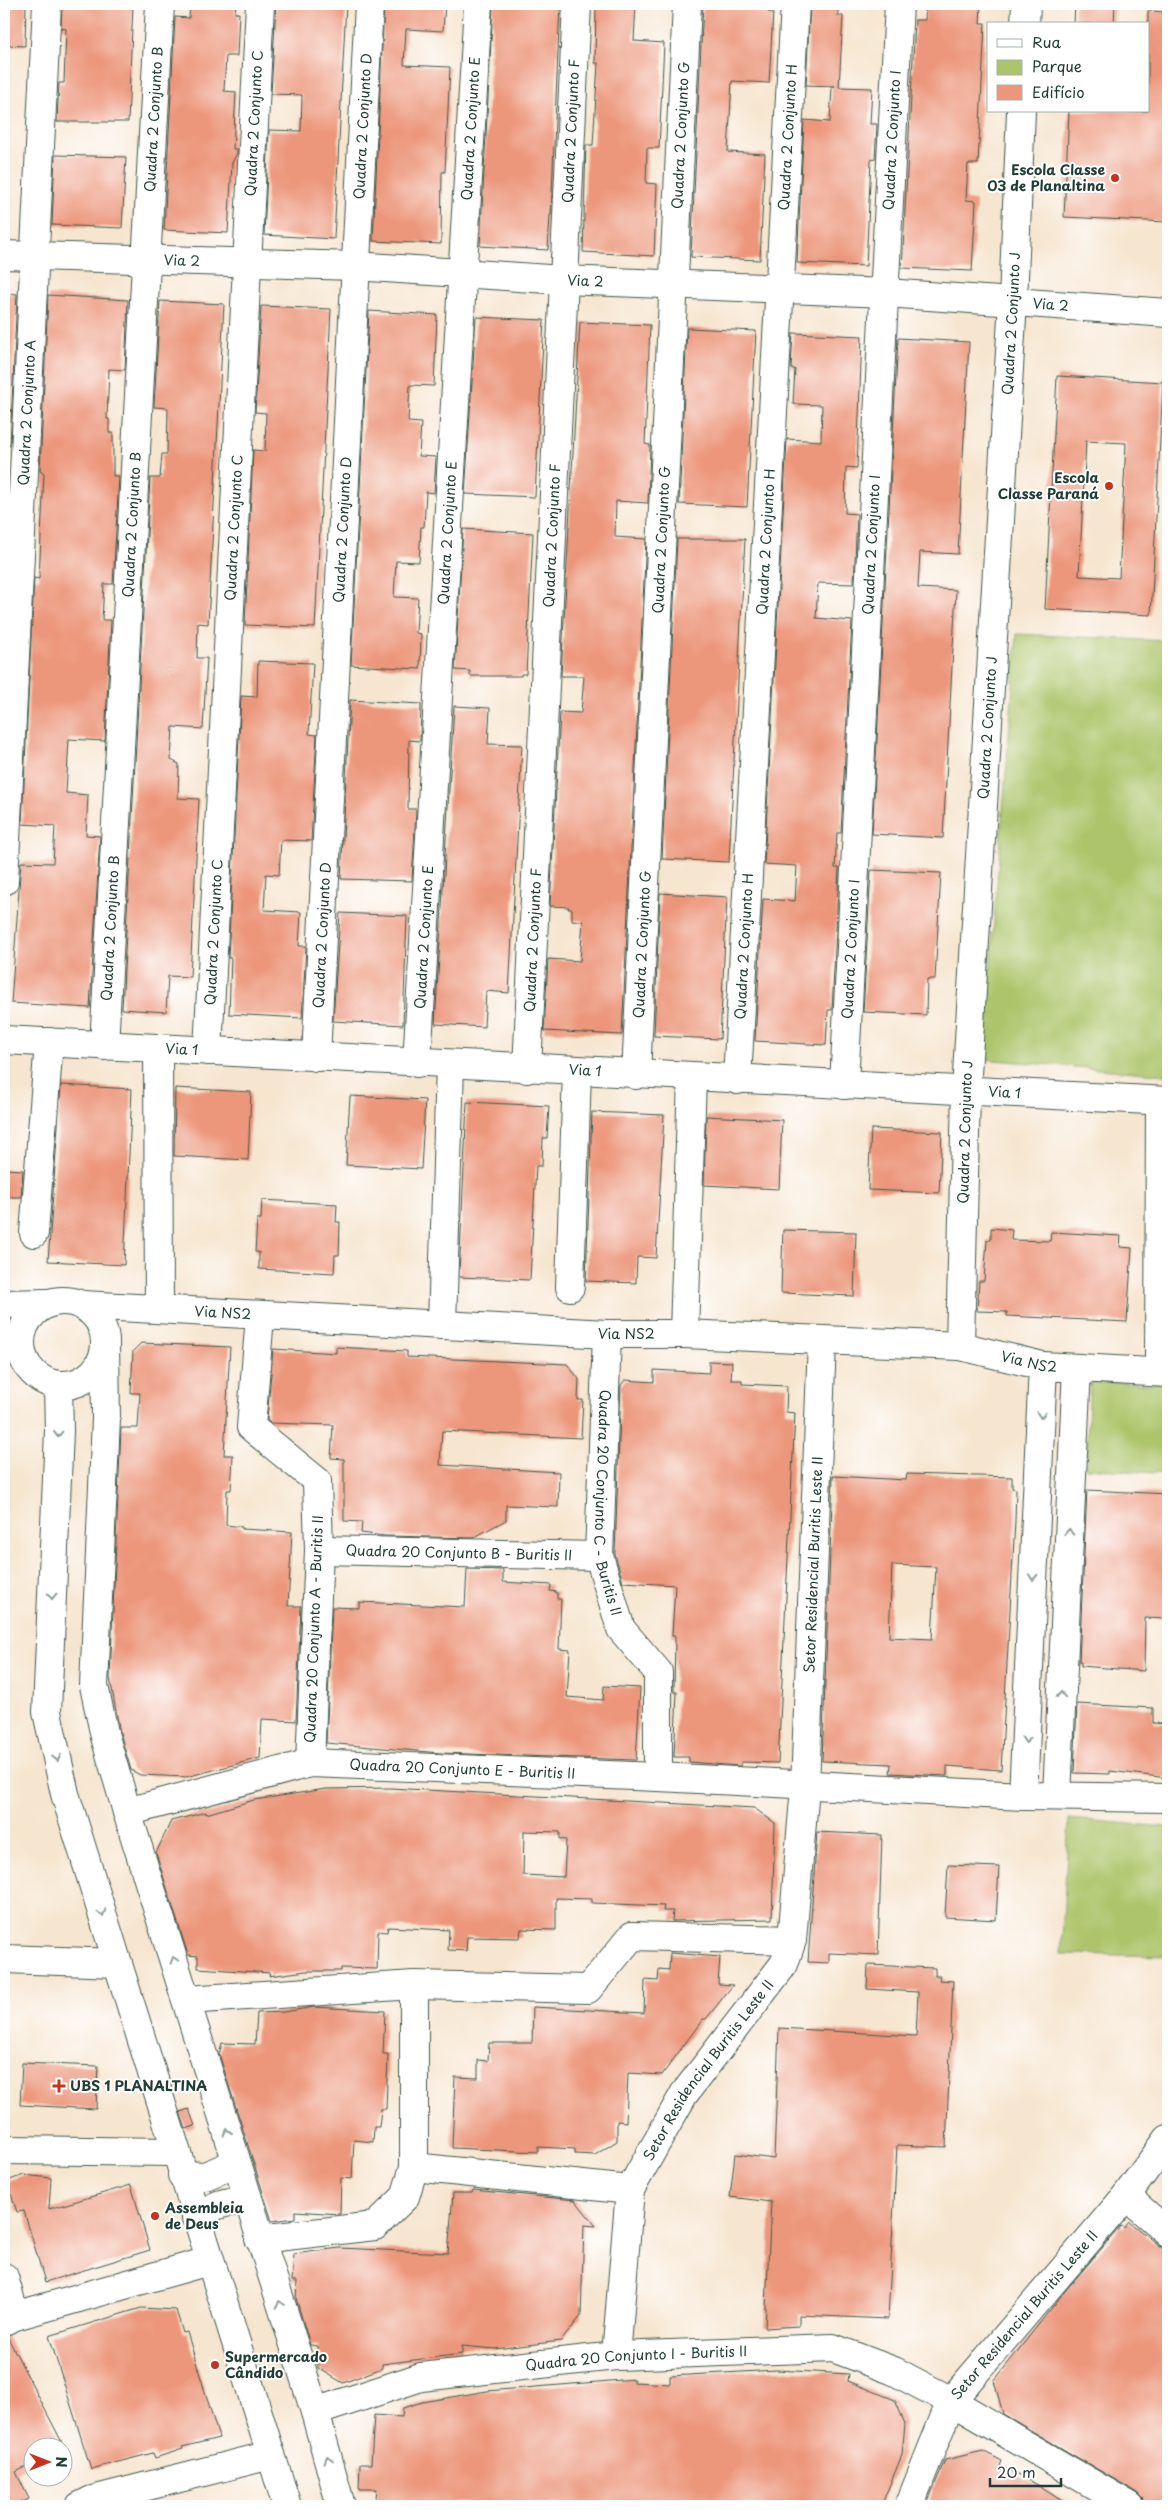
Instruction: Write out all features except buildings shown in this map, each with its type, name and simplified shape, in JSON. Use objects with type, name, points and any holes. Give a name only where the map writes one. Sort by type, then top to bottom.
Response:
[{"type":"street","name":"Quadra 2 Conjunto A","points":[[4,881],[47,4]]},
{"type":"street","name":"Quadra 2 Conjunto B","points":[[104,1046],[148,260],[160,4]]},
{"type":"street","name":"Quadra 2 Conjunto C","points":[[208,1051],[260,4]]},
{"type":"street","name":"Quadra 2 Conjunto D","points":[[316,1057],[369,4]]},
{"type":"street","name":"Quadra 2 Conjunto E","points":[[418,1063],[478,4]]},
{"type":"street","name":"Quadra 2 Conjunto F","points":[[526,1069],[577,4]]},
{"type":"street","name":"Quadra 2 Conjunto G","points":[[636,1075],[688,4]]},
{"type":"street","name":"Quadra 2 Conjunto H","points":[[737,1080],[794,4]]},
{"type":"street","name":"Quadra 2 Conjunto I","points":[[844,1085],[886,293],[899,4]]},
{"type":"street","points":[[1025,22],[1026,4]]},
{"type":"street","name":"Quadra 2 Conjunto J","points":[[960,1346],[966,1091],[1014,301],[1021,112]]},
{"type":"street","name":"Via 2","points":[[4,255],[355,266],[563,280],[779,287],[1014,301],[1168,313]]},
{"type":"street","name":"Via 1","points":[[4,1040],[692,1078],[1164,1101]]},
{"type":"street","points":[[34,1233],[49,1042]]},
{"type":"street","points":[[158,1048],[159,1308]]},
{"type":"street","points":[[442,1325],[450,1064]]},
{"type":"street","points":[[570,1287],[577,1071]]},
{"type":"street","points":[[684,1334],[692,1078]]},
{"type":"street","points":[[1163,1372],[1164,1101]]},
{"type":"street","points":[[4,1304],[71,1301],[83,1305],[94,1314],[102,1327],[105,1342],[106,1418],[94,1686],[105,1737],[127,1812],[187,2000],[259,2240],[315,2412],[341,2506]]},
{"type":"street","points":[[48,1302],[30,1316],[21,1336],[21,1351],[15,1366],[40,1379],[58,1385],[75,1384],[91,1375],[102,1360],[105,1342]]},
{"type":"street","name":"Via NS2","points":[[83,1305],[607,1334],[684,1334],[960,1346],[1043,1366],[1163,1372]]},
{"type":"street","name":"Quadra 20 Conjunto A - Buritis II","points":[[260,1316],[251,1427],[317,1480],[319,1550],[310,1763]]},
{"type":"street","name":"Quadra 20 Conjunto C - Buritis II","points":[[607,1334],[599,1556],[622,1629],[658,1672],[658,1778]]},
{"type":"street","name":"Setor Residencial Buritis Leste II","points":[[616,2356],[630,2190],[684,2094],[784,1964],[792,1940],[805,1787],[822,1341]]},
{"type":"street","points":[[1023,1796],[1043,1366]]},
{"type":"street","points":[[1057,1796],[1077,1368]]},
{"type":"street","points":[[58,1385],[59,1432],[48,1712],[65,1794],[178,2163],[287,2506]]},
{"type":"street","name":"Quadra 20 Conjunto B - Buritis II","points":[[319,1550],[599,1556]]},
{"type":"street","name":"Quadra 20 Conjunto E - Buritis II","points":[[127,1812],[310,1763],[658,1778],[805,1787]]},
{"type":"street","points":[[805,1787],[1023,1796],[1168,1798]]},
{"type":"street","points":[[187,2000],[414,1985],[588,1989],[632,1936],[792,1940]]},
{"type":"street","points":[[4,1959],[118,1963]]},
{"type":"street","points":[[259,2240],[376,2226],[405,2197],[414,2167],[414,1985]]},
{"type":"street","name":"Setor Residencial Buritis Leste II","points":[[909,2506],[951,2401],[1126,2196],[1168,2139]]},
{"type":"street","points":[[4,2150],[178,2163],[205,2176],[236,2163]]},
{"type":"street","points":[[414,2167],[630,2190]]},
{"type":"street","points":[[1126,2196],[1168,2233]]},
{"type":"street","points":[[196,2218],[215,2204],[248,2202]]},
{"type":"street","points":[[4,2277],[9,2318],[210,2261]]},
{"type":"street","name":"Quadra 20 Conjunto I - Buritis II","points":[[315,2412],[421,2377],[616,2356],[833,2348],[894,2371],[951,2401],[1130,2506]]},
{"type":"street","points":[[89,2504],[271,2455]]},
{"type":"green space","points":[[1017,634],[1168,641],[1168,1075],[983,1059]]},
{"type":"green space","points":[[1090,1382],[1168,1384],[1168,1474],[1086,1468]]},
{"type":"green space","points":[[1069,1819],[1168,1827],[1168,1956],[1061,1954]]},
{"type":"place","name":"Escola Classe 03 de Planaltina","points":[[1115,178]]},
{"type":"place","name":"Escola Classe Paraná","points":[[1109,486]]},
{"type":"place","name":"UBS 1 PLANALTINA","points":[[59,2086]]},
{"type":"place","name":"Assembleia de Deus","points":[[155,2216]]},
{"type":"place","name":"Supermercado Cândido","points":[[215,2365]]}]
